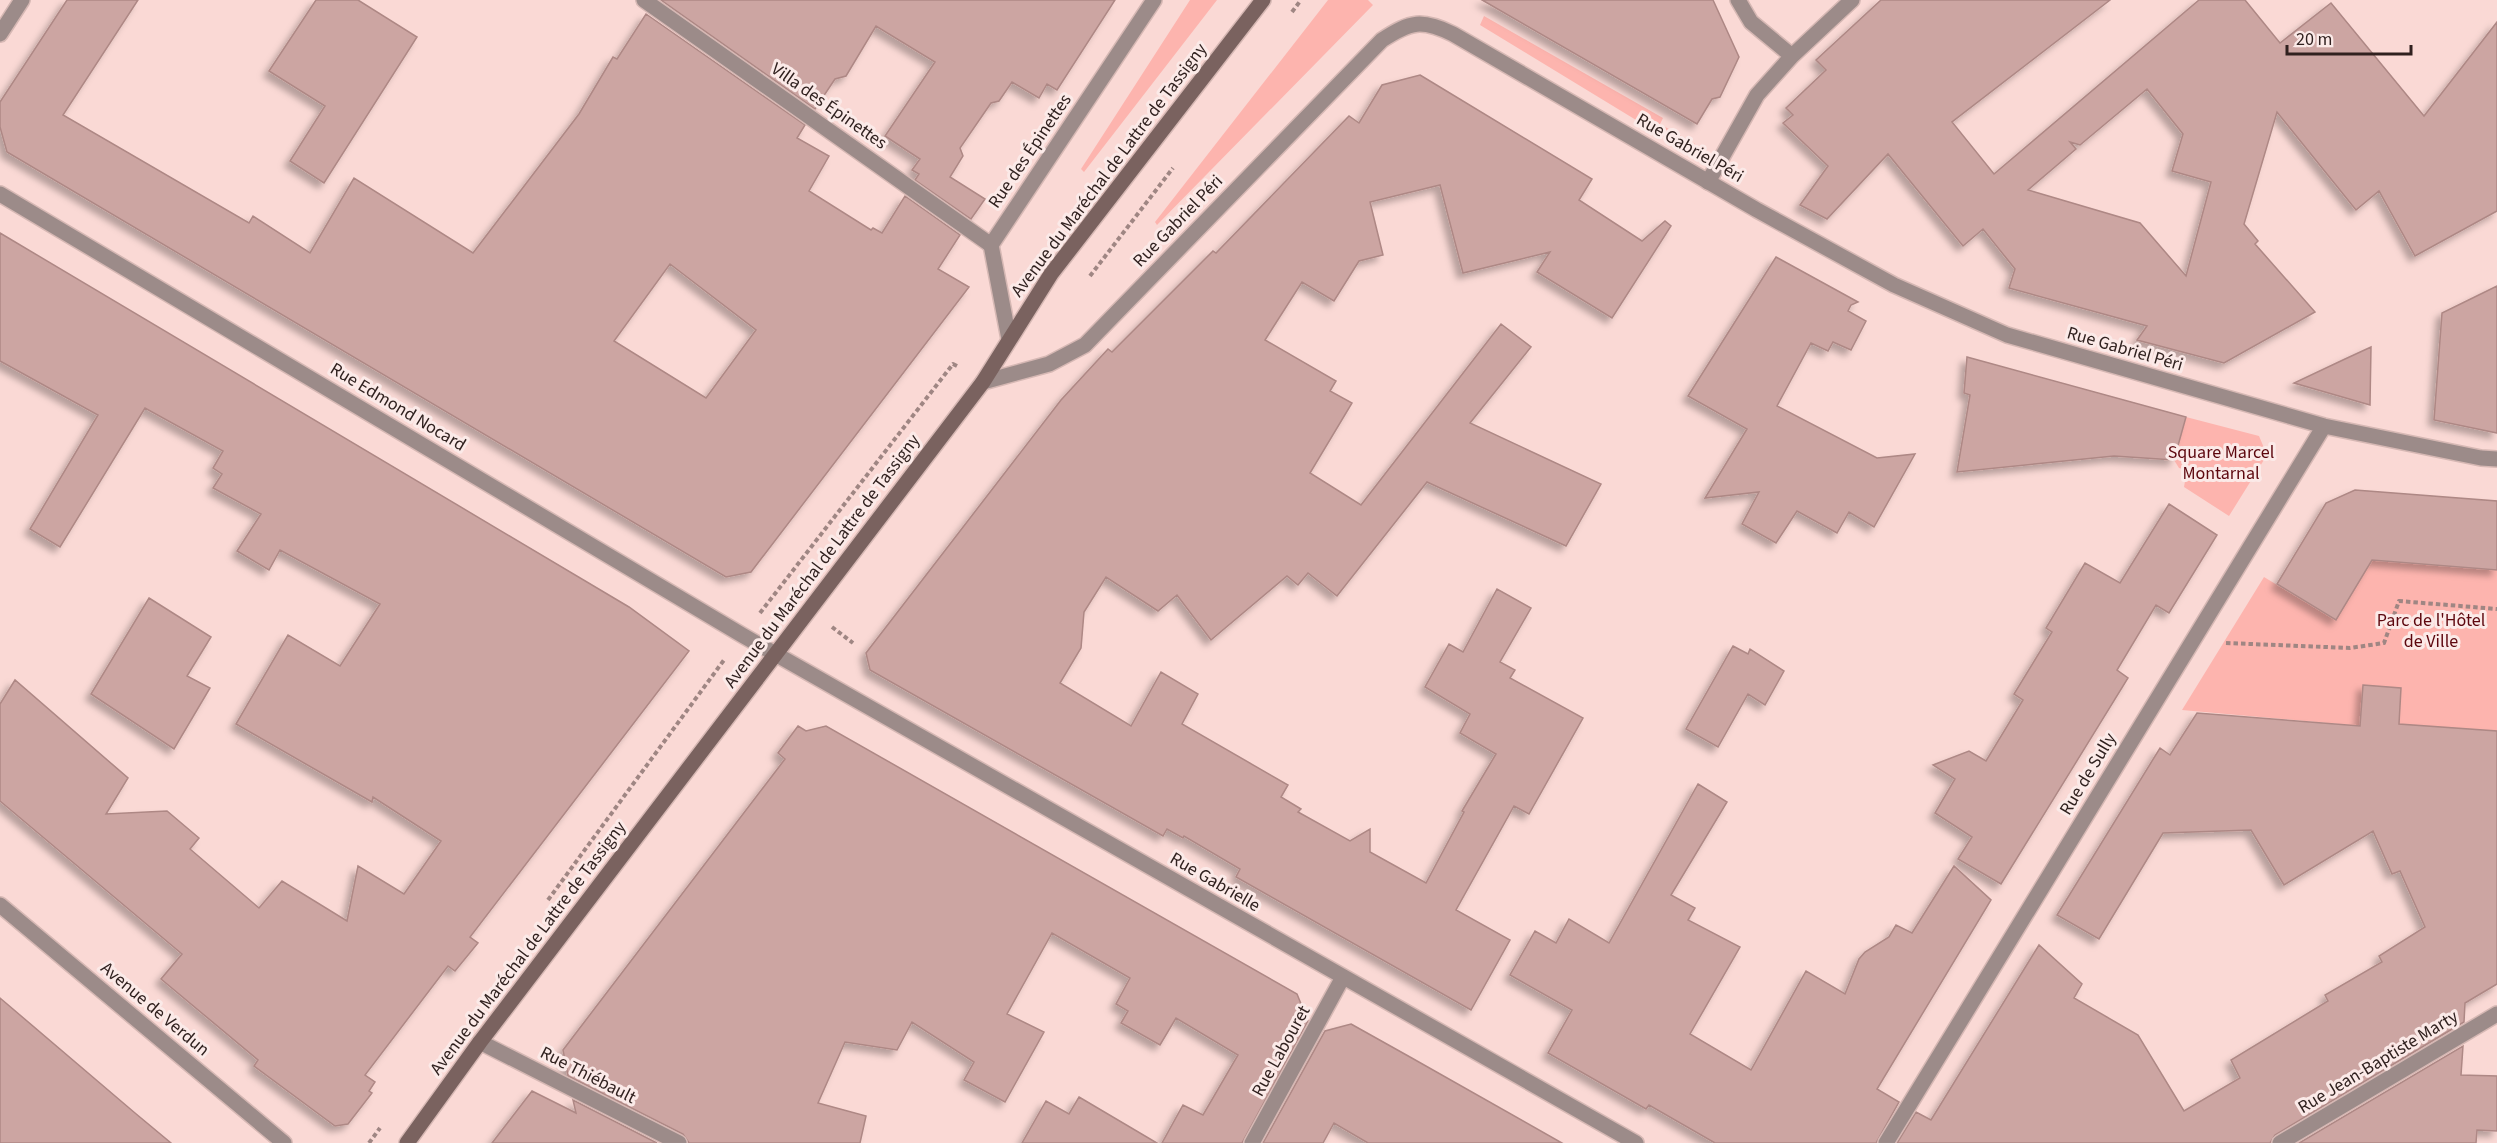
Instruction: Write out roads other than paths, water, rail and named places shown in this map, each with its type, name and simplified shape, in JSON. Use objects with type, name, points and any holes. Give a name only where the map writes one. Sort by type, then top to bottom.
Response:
[{"type":"main road","name":"Avenue du Maréchal de Lattre de Tassigny","points":[[407,1143],[480,1042],[983,382],[1051,274],[1263,0]]},
{"type":"street","points":[[0,34],[22,0]]},
{"type":"street","name":"Villa des Épinettes","points":[[645,0],[991,245]]},
{"type":"street","name":"Rue des Épinettes","points":[[991,245],[1154,0]]},
{"type":"street","points":[[1738,0],[1751,22],[1792,56]]},
{"type":"street","points":[[1708,182],[1757,95],[1792,56],[1852,0]]},
{"type":"street","name":"Rue Gabriel Péri","points":[[983,382],[1049,364],[1085,345],[1382,40],[1398,29],[1416,22],[1436,25],[1453,34],[1708,182],[1914,295],[2007,335],[2324,426],[2481,458],[2497,459]]},
{"type":"street","name":"Rue Edmond Nocard","points":[[0,194],[776,655]]},
{"type":"street","points":[[991,245],[1009,339]]},
{"type":"street","name":"Rue de Sully","points":[[1886,1143],[2324,426]]},
{"type":"street","name":"Rue Gabrielle","points":[[776,655],[1636,1143]]},
{"type":"street","name":"Avenue de Verdun","points":[[0,905],[284,1143]]},
{"type":"street","name":"Rue Labouret","points":[[1252,1143],[1343,977]]},
{"type":"street","name":"Rue Jean-Baptiste Marty","points":[[2280,1143],[2497,1014]]},
{"type":"street","name":"Rue Thiébault","points":[[480,1042],[679,1143]]},
{"type":"park label","name":"Square Marcel Montarnal","points":[[2221,462]]},
{"type":"park label","name":"Parc de l'Hôtel de Ville","points":[[2431,630]]}]
